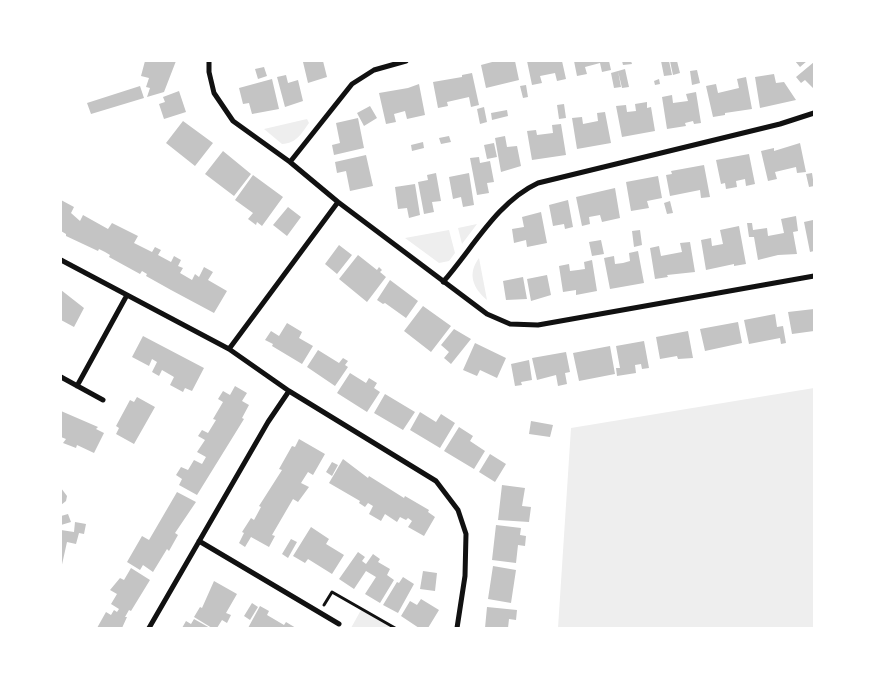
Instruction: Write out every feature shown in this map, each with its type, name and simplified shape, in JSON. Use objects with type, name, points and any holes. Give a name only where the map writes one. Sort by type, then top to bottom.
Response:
[{"type":"street","points":[[209,61],[209,72],[214,93],[233,121],[290,162],[338,202],[487,314],[510,324],[538,326],[814,276]]},
{"type":"street","points":[[290,162],[352,84],[374,70],[406,61]]},
{"type":"street","points":[[444,282],[509,202],[532,186],[780,124],[814,113]]},
{"type":"street","points":[[229,349],[338,202]]},
{"type":"street","points":[[61,260],[229,349],[289,391],[436,481],[452,500],[463,524],[466,551],[457,628]]},
{"type":"street","points":[[77,386],[127,295]]},
{"type":"street","points":[[61,377],[103,400]]},
{"type":"street","points":[[149,628],[268,422],[289,391]]},
{"type":"street","points":[[199,541],[340,624]]},
{"type":"path","points":[[320,612],[332,592],[395,628]]},
{"type":"shaded area","points":[[307,119],[309,123],[301,134],[295,140],[287,143],[282,144],[264,129]]},
{"type":"shaded area","points":[[477,224],[462,244],[458,228]]},
{"type":"shaded area","points":[[449,230],[455,253],[449,261],[439,263],[405,238]]},
{"type":"shaded area","points":[[479,258],[487,300],[478,291],[473,280],[473,270]]},
{"type":"shaded area","points":[[814,388],[814,628],[558,628],[571,428]]},
{"type":"shaded area","points":[[361,610],[392,628],[351,628]]},
{"type":"building","points":[[145,61],[176,61],[164,92],[147,97],[150,88],[146,87],[149,78],[141,76]]},
{"type":"building","points":[[323,61],[327,77],[308,83],[303,62]]},
{"type":"building","points":[[496,61],[515,61],[519,80],[486,88],[481,65]]},
{"type":"building","points":[[527,61],[562,61],[566,79],[557,81],[555,73],[540,76],[542,83],[532,85]]},
{"type":"building","points":[[574,61],[609,61],[611,70],[602,72],[600,63],[585,67],[587,74],[577,76]]},
{"type":"building","points":[[622,61],[631,61],[632,64],[623,65]]},
{"type":"building","points":[[661,61],[669,61],[672,75],[664,76]]},
{"type":"building","points":[[670,61],[677,61],[680,73],[673,75]]},
{"type":"building","points":[[795,61],[807,61],[800,67]]},
{"type":"building","points":[[814,62],[814,89],[805,80],[801,83],[796,77]]},
{"type":"building","points":[[264,67],[267,76],[258,79],[255,69]]},
{"type":"building","points":[[625,69],[629,87],[622,88],[618,71]]},
{"type":"building","points":[[697,70],[700,83],[692,85],[690,71]]},
{"type":"building","points":[[618,71],[621,87],[614,88],[611,73]]},
{"type":"building","points":[[472,73],[479,105],[471,107],[469,97],[447,102],[448,106],[438,108],[433,82],[462,77],[462,75]]},
{"type":"building","points":[[774,74],[776,83],[784,82],[796,100],[760,108],[755,77]]},
{"type":"building","points":[[286,75],[288,83],[298,80],[303,101],[285,107],[277,77]]},
{"type":"building","points":[[746,77],[752,109],[725,113],[725,115],[713,117],[706,86],[716,84],[718,93],[739,88],[737,79]]},
{"type":"building","points":[[272,79],[279,109],[252,114],[249,103],[243,104],[239,88]]},
{"type":"building","points":[[659,79],[660,84],[655,85],[654,81]]},
{"type":"building","points":[[419,84],[425,115],[407,119],[405,111],[394,114],[396,122],[386,124],[379,93]]},
{"type":"building","points":[[526,85],[528,97],[523,98],[520,86]]},
{"type":"building","points":[[140,86],[144,98],[91,114],[87,103]]},
{"type":"building","points":[[179,91],[186,112],[164,119],[159,104],[165,102],[163,97]]},
{"type":"building","points":[[696,92],[701,123],[694,124],[693,121],[685,123],[686,126],[667,129],[662,97],[672,95],[673,103],[688,101],[686,94]]},
{"type":"building","points":[[647,102],[647,108],[651,107],[655,131],[622,137],[616,106],[626,105],[627,112],[636,111],[635,104]]},
{"type":"building","points":[[564,104],[566,118],[559,119],[557,105]]},
{"type":"building","points":[[370,106],[377,118],[364,126],[357,113]]},
{"type":"building","points":[[484,107],[487,122],[480,124],[477,109]]},
{"type":"building","points":[[507,110],[508,116],[492,120],[491,113]]},
{"type":"building","points":[[605,112],[611,143],[577,149],[572,118],[582,117],[583,124],[598,121],[597,113]]},
{"type":"building","points":[[358,118],[364,148],[334,155],[332,145],[340,143],[336,123]]},
{"type":"building","points":[[183,121],[213,143],[195,166],[166,143]]},
{"type":"building","points":[[561,124],[566,155],[532,160],[527,131],[536,130],[537,135],[553,133],[552,125]]},
{"type":"building","points":[[449,136],[451,142],[441,144],[439,138]]},
{"type":"building","points":[[505,136],[507,147],[517,146],[521,166],[501,172],[495,138]]},
{"type":"building","points":[[423,142],[424,148],[412,151],[411,145]]},
{"type":"building","points":[[494,143],[497,157],[487,159],[484,145]]},
{"type":"building","points":[[800,143],[806,172],[797,173],[796,167],[775,172],[777,179],[768,181],[761,151],[774,148],[774,151]]},
{"type":"building","points":[[223,151],[251,174],[234,196],[205,174]]},
{"type":"building","points":[[749,154],[755,184],[746,186],[745,179],[736,181],[737,187],[726,189],[725,183],[721,184],[716,160]]},
{"type":"building","points":[[366,155],[373,186],[350,191],[346,171],[337,173],[335,162]]},
{"type":"building","points":[[479,157],[480,163],[490,161],[494,182],[487,183],[489,193],[477,195],[470,158]]},
{"type":"building","points":[[704,165],[710,197],[701,198],[700,190],[670,196],[666,175],[672,174],[671,171]]},
{"type":"building","points":[[436,173],[441,201],[432,202],[434,212],[424,214],[418,182],[428,180],[427,175]]},
{"type":"building","points":[[469,173],[474,205],[463,207],[461,197],[453,199],[449,177]]},
{"type":"building","points":[[812,173],[814,186],[809,187],[806,174]]},
{"type":"building","points":[[253,175],[283,197],[262,226],[257,222],[256,225],[248,219],[253,213],[235,200]]},
{"type":"building","points":[[658,176],[662,198],[647,201],[649,208],[631,211],[626,182]]},
{"type":"building","points":[[415,184],[420,215],[409,218],[407,208],[398,209],[395,187]]},
{"type":"building","points":[[615,188],[620,218],[602,222],[600,215],[589,217],[590,224],[582,226],[576,197]]},
{"type":"building","points":[[61,200],[74,207],[71,213],[80,221],[83,215],[108,229],[112,223],[138,236],[134,243],[152,252],[155,247],[161,250],[158,255],[171,262],[174,256],[181,260],[178,266],[183,268],[180,273],[192,280],[195,274],[199,277],[204,267],[213,272],[208,280],[227,291],[214,313],[146,276],[147,274],[142,271],[140,274],[109,257],[110,255],[105,252],[99,249],[98,251],[66,236],[61,231]]},
{"type":"building","points":[[568,200],[573,227],[565,229],[564,224],[553,226],[549,205]]},
{"type":"building","points":[[670,201],[673,213],[667,214],[664,203]]},
{"type":"building","points":[[288,207],[301,217],[287,236],[273,225]]},
{"type":"building","points":[[541,212],[547,243],[527,247],[526,240],[514,243],[512,229],[524,227],[522,217]]},
{"type":"building","points":[[796,216],[798,231],[793,232],[797,254],[778,255],[758,260],[754,237],[749,237],[747,223],[752,223],[753,230],[767,228],[768,236],[784,233],[781,219]]},
{"type":"building","points":[[813,220],[814,251],[810,252],[804,222]]},
{"type":"building","points":[[739,226],[746,264],[734,266],[734,264],[706,270],[701,240],[711,238],[712,246],[723,244],[720,230]]},
{"type":"building","points":[[640,230],[642,245],[634,247],[632,231]]},
{"type":"building","points":[[601,240],[604,254],[592,256],[589,242]]},
{"type":"building","points":[[690,242],[695,272],[667,275],[668,277],[655,279],[650,248],[659,246],[661,256],[682,252],[680,243]]},
{"type":"building","points":[[339,245],[352,255],[337,274],[325,264]]},
{"type":"building","points":[[638,251],[644,283],[610,289],[604,258],[614,256],[615,264],[623,263],[630,261],[629,253]]},
{"type":"building","points":[[358,255],[377,270],[379,267],[382,270],[380,272],[386,277],[367,302],[339,279]]},
{"type":"building","points":[[592,260],[597,291],[576,295],[576,290],[563,292],[559,266],[569,264],[570,271],[585,269],[584,262]]},
{"type":"building","points":[[547,275],[551,295],[531,301],[527,279]]},
{"type":"building","points":[[523,277],[527,299],[506,300],[503,281]]},
{"type":"building","points":[[390,280],[418,301],[406,318],[385,303],[383,304],[377,300]]},
{"type":"building","points":[[61,290],[84,308],[74,327],[61,320]]},
{"type":"building","points":[[423,306],[451,326],[431,352],[404,331]]},
{"type":"building","points":[[814,309],[814,331],[792,334],[788,312]]},
{"type":"building","points":[[775,314],[777,327],[783,326],[786,343],[781,344],[780,338],[749,344],[744,320]]},
{"type":"building","points":[[738,322],[742,343],[705,351],[700,329]]},
{"type":"building","points":[[287,323],[302,332],[299,338],[313,346],[302,364],[265,340],[271,331],[279,336]]},
{"type":"building","points":[[454,329],[471,339],[451,364],[444,358],[449,352],[441,345]]},
{"type":"building","points":[[688,331],[693,358],[678,359],[677,356],[660,359],[656,337]]},
{"type":"building","points":[[143,336],[204,368],[192,391],[185,388],[183,392],[170,385],[174,377],[162,370],[159,376],[152,372],[157,362],[152,359],[149,366],[132,357]]},
{"type":"building","points":[[644,341],[649,368],[642,369],[641,364],[635,365],[636,373],[617,376],[616,368],[620,368],[616,346]]},
{"type":"building","points":[[475,343],[506,358],[497,378],[480,370],[477,376],[463,370]]},
{"type":"building","points":[[610,346],[615,374],[579,381],[573,353]]},
{"type":"building","points":[[318,350],[339,363],[343,358],[348,361],[345,365],[348,367],[335,386],[307,367]]},
{"type":"building","points":[[566,352],[570,372],[565,373],[567,384],[558,386],[556,375],[537,380],[532,358]]},
{"type":"building","points":[[529,360],[532,380],[521,382],[522,385],[515,386],[511,364]]},
{"type":"building","points":[[350,373],[366,383],[369,378],[377,383],[374,388],[380,392],[367,412],[337,393]]},
{"type":"building","points":[[235,386],[247,393],[242,401],[249,405],[242,418],[244,419],[197,495],[179,485],[182,479],[176,475],[181,467],[188,470],[194,460],[202,464],[206,457],[197,452],[205,440],[198,436],[202,430],[208,433],[216,420],[213,419],[223,402],[218,399],[223,391],[230,395]]},
{"type":"building","points":[[385,394],[415,412],[403,430],[374,413]]},
{"type":"building","points":[[137,397],[155,407],[134,444],[116,434],[119,428],[116,426],[130,400],[134,402]]},
{"type":"building","points":[[61,411],[98,427],[96,429],[104,433],[94,453],[77,445],[76,448],[63,443],[66,439],[61,437]]},
{"type":"building","points":[[420,412],[436,422],[441,414],[455,423],[440,448],[410,430]]},
{"type":"building","points":[[531,421],[553,425],[550,437],[529,434]]},
{"type":"building","points":[[459,427],[473,436],[470,441],[485,451],[474,469],[444,451]]},
{"type":"building","points":[[299,439],[325,454],[313,475],[308,472],[301,483],[309,487],[298,502],[293,499],[272,535],[275,536],[269,547],[251,537],[245,547],[239,543],[244,533],[242,532],[251,518],[254,520],[261,507],[259,506],[282,470],[279,469],[292,446],[295,447]]},
{"type":"building","points":[[490,454],[506,464],[495,482],[479,472]]},
{"type":"building","points":[[343,459],[368,478],[369,476],[404,498],[405,496],[429,510],[428,512],[435,517],[424,536],[408,527],[412,521],[408,518],[406,520],[400,517],[397,522],[385,514],[381,521],[369,514],[373,506],[368,503],[365,507],[359,503],[360,501],[329,483]]},
{"type":"building","points":[[332,462],[338,465],[332,476],[326,472]]},
{"type":"building","points":[[502,485],[525,488],[522,506],[531,507],[529,522],[498,520]]},
{"type":"building","points":[[61,488],[67,496],[66,501],[61,505]]},
{"type":"building","points":[[177,492],[196,502],[175,533],[178,535],[169,551],[167,549],[153,572],[143,565],[140,570],[127,562],[142,536],[149,540]]},
{"type":"building","points":[[68,514],[71,522],[61,525],[61,516]]},
{"type":"building","points":[[75,522],[86,524],[84,534],[79,533],[76,544],[67,542],[61,569],[61,530],[74,532]]},
{"type":"building","points":[[496,525],[521,528],[520,535],[526,536],[525,546],[518,545],[516,563],[492,560]]},
{"type":"building","points":[[311,527],[329,539],[326,544],[344,555],[332,574],[308,559],[305,563],[293,556]]},
{"type":"building","points":[[291,539],[297,542],[288,558],[282,554]]},
{"type":"building","points":[[358,552],[365,557],[362,561],[366,564],[373,554],[380,559],[378,562],[390,569],[387,575],[394,580],[380,603],[365,594],[376,577],[366,571],[354,589],[339,579]]},
{"type":"building","points":[[493,566],[516,570],[511,603],[488,599]]},
{"type":"building","points":[[131,568],[150,580],[131,611],[129,610],[122,628],[97,628],[106,612],[111,615],[114,610],[117,612],[119,609],[111,604],[117,594],[110,590],[120,578],[124,580]]},
{"type":"building","points":[[423,571],[437,573],[435,591],[420,589]]},
{"type":"building","points":[[403,577],[414,584],[398,613],[383,605],[397,582],[399,583]]},
{"type":"building","points":[[214,581],[237,594],[226,613],[231,615],[227,623],[222,620],[217,628],[212,628],[194,617],[200,607],[202,608]]},
{"type":"building","points":[[421,599],[439,610],[428,628],[419,628],[401,616],[410,601],[417,605]]},
{"type":"building","points":[[252,603],[258,607],[250,620],[244,616]]},
{"type":"building","points":[[260,606],[269,611],[267,615],[284,625],[286,622],[296,628],[248,628]]},
{"type":"building","points":[[487,607],[517,610],[516,620],[509,619],[508,628],[485,628]]},
{"type":"building","points":[[194,619],[210,628],[182,628],[186,621],[191,624]]}]
